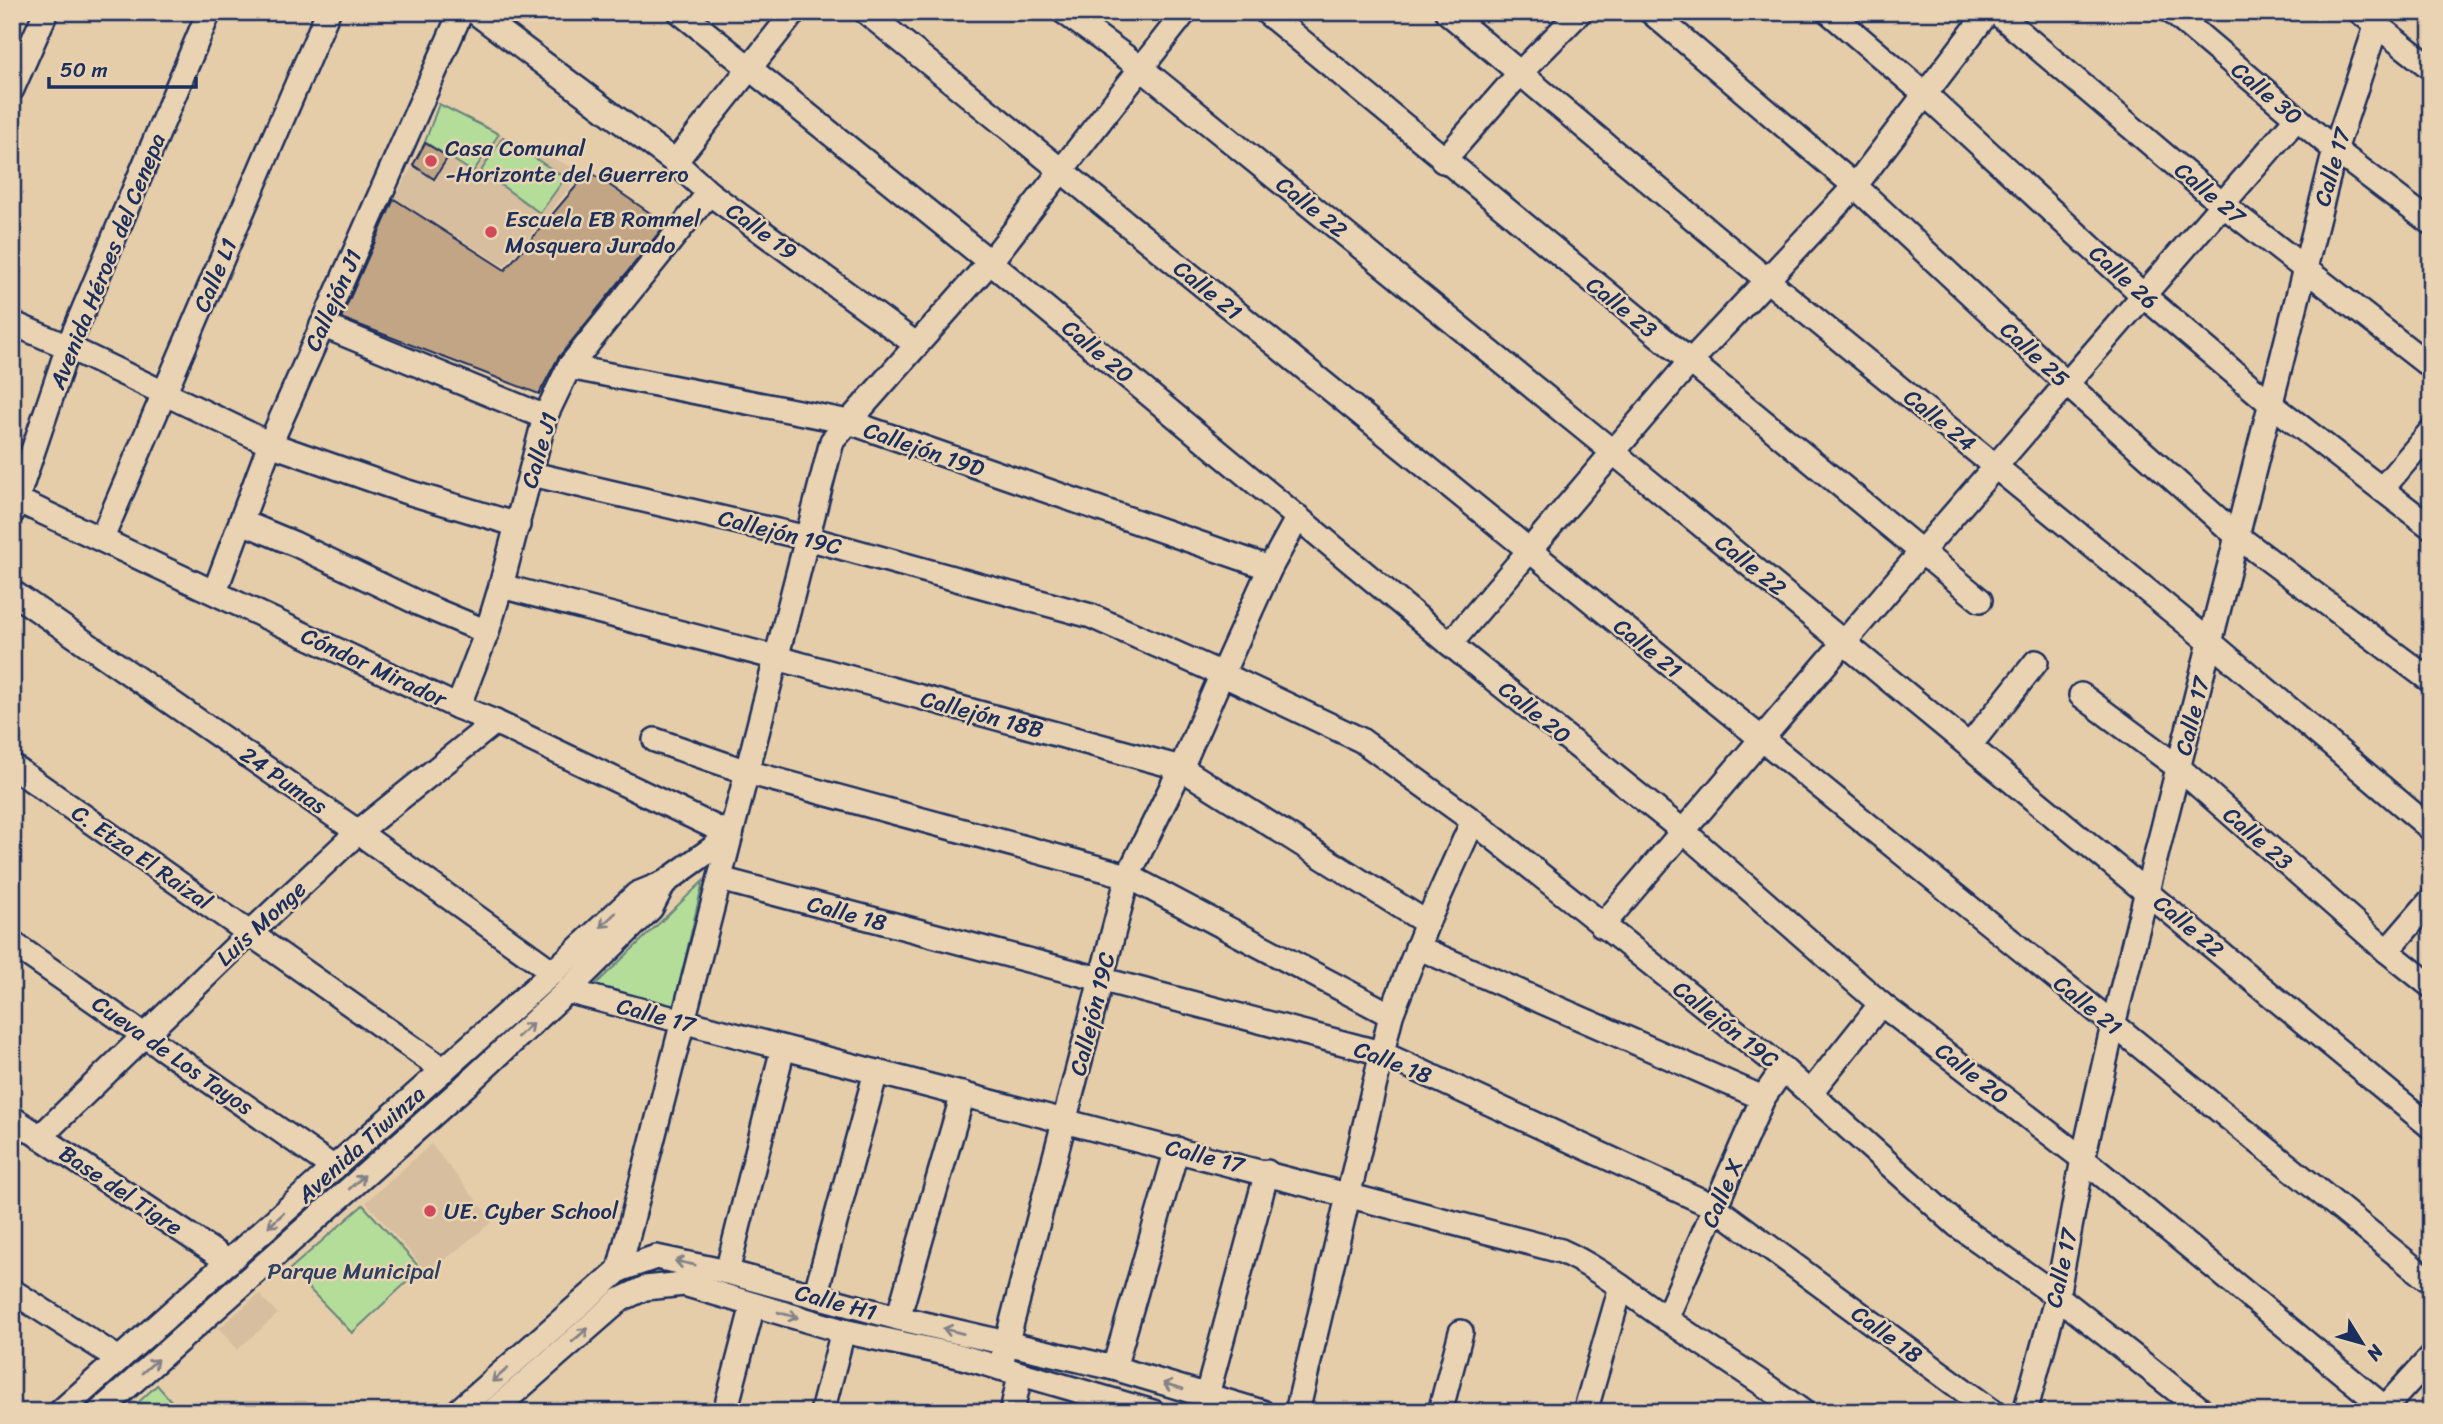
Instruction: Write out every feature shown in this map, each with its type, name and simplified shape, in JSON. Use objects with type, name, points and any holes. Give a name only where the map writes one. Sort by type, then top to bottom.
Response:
[{"type":"street","points":[[12,89],[46,12]]},
{"type":"street","name":"Avenida Héroes del Cenepa","points":[[15,507],[68,347],[209,12]]},
{"type":"street","name":"Calle L1","points":[[102,538],[328,12]]},
{"type":"street","name":"Callejón J1","points":[[215,591],[270,444],[461,12]]},
{"type":"street","name":"Calle 19","points":[[475,12],[675,162],[709,193],[917,345]]},
{"type":"street","name":"Calle 20","points":[[680,12],[990,262],[1450,643],[1683,831],[1881,1004],[2082,1158],[2386,1410]]},
{"type":"street","points":[[675,162],[794,12]]},
{"type":"street","name":"Calle 21","points":[[866,12],[2431,1282]]},
{"type":"street","name":"Calle 22","points":[[1064,12],[1141,68],[1613,452],[2431,1127]]},
{"type":"street","points":[[619,1270],[832,441],[990,262],[1185,12]]},
{"type":"street","name":"Calle 23","points":[[1266,12],[1443,161],[1980,600]]},
{"type":"street","name":"Calle 24","points":[[1447,12],[1767,280],[2210,642],[2431,829]]},
{"type":"street","points":[[1443,161],[1520,72],[1580,12]]},
{"type":"street","name":"Calle 25","points":[[1651,12],[1855,186],[2068,385],[2237,536],[2431,681]]},
{"type":"street","name":"Calle 26","points":[[1829,12],[1926,95],[2144,296],[2271,404],[2431,527]]},
{"type":"street","points":[[1450,643],[1689,363],[1855,186],[1988,12]]},
{"type":"street","name":"Calle 27","points":[[1996,12],[2223,205],[2431,367]]},
{"type":"street","name":"Calle 30","points":[[2172,12],[2335,150],[2431,223]]},
{"type":"street","points":[[2373,17],[2431,68]]},
{"type":"street","name":"Calle 17","points":[[2025,1412],[2057,1296],[2082,1158],[2113,1025],[2335,150],[2373,17]]},
{"type":"street","points":[[1602,926],[2297,118]]},
{"type":"street","name":"Calle J1","points":[[458,707],[502,586],[545,417],[569,367],[709,193]]},
{"type":"street","points":[[12,323],[270,444],[404,491],[518,524]]},
{"type":"street","points":[[322,325],[545,417]]},
{"type":"street","name":"Callejón 19D","points":[[569,367],[849,422],[1270,568]]},
{"type":"street","points":[[2382,489],[2431,431]]},
{"type":"street","name":"Callejón 19C","points":[[532,474],[807,538],[1091,616],[1361,740],[1473,821],[1783,1069],[1956,1225],[2057,1296],[2204,1412]]},
{"type":"street","name":"Cóndor Mirador","points":[[15,507],[102,538],[731,835]]},
{"type":"street","points":[[1222,674],[1270,568],[1297,517]]},
{"type":"street","points":[[242,522],[487,632]]},
{"type":"street","name":"Callejón 18B","points":[[502,586],[1181,768],[1427,923]]},
{"type":"street","name":"24 Pumas","points":[[12,592],[358,832],[553,972]]},
{"type":"street","points":[[1970,745],[2036,662]]},
{"type":"street","name":"Callejón 19C","points":[[1012,1412],[1008,1344],[1128,876],[1181,768],[1222,674]]},
{"type":"street","name":"Calle 23","points":[[2081,695],[2179,768],[2387,951],[2431,986]]},
{"type":"street","name":"Luis Monge","points":[[40,1137],[358,832],[495,722]]},
{"type":"street","points":[[655,740],[747,772],[1128,876],[1391,1015]]},
{"type":"street","name":"C. Etza El Raizal","points":[[12,766],[444,1070]]},
{"type":"street","points":[[1297,1412],[1391,1015],[1427,923],[1473,821]]},
{"type":"street","name":"Avenida Tiwinza","points":[[60,1412],[637,894],[664,883],[731,835]]},
{"type":"street","name":"Calle 18","points":[[720,879],[1099,981],[1381,1053],[1715,1207],[1993,1412]]},
{"type":"street","name":"Avenida Tiwinza","points":[[99,1412],[465,1086],[567,991],[652,908],[664,883]]},
{"type":"street","points":[[2387,951],[2431,901]]},
{"type":"street","name":"Cueva de Los Tayos","points":[[12,943],[334,1168]]},
{"type":"street","points":[[1418,947],[1763,1098]]},
{"type":"street","name":"Calle 17","points":[[567,991],[1562,1251],[1579,1259],[1758,1378],[1803,1412]]},
{"type":"street","points":[[1810,1093],[1881,1004]]},
{"type":"street","points":[[727,1272],[783,1048]]},
{"type":"street","name":"Calle X","points":[[1666,1319],[1763,1098],[1783,1069]]},
{"type":"street","points":[[815,1296],[876,1072]]},
{"type":"street","points":[[898,1318],[963,1094]]},
{"type":"street","name":"Base del Tigre","points":[[12,1118],[229,1262]]},
{"type":"street","points":[[1114,1368],[1177,1149]]},
{"type":"street","points":[[1207,1395],[1267,1172]]},
{"type":"street","name":"Calle H1","points":[[457,1412],[619,1270],[656,1257],[727,1272],[898,1318],[1114,1368],[1260,1411]]},
{"type":"street","name":"Calle H1","points":[[492,1412],[620,1300],[645,1288],[684,1284],[843,1331],[959,1356],[1109,1406],[1153,1412]]},
{"type":"street","points":[[1585,1412],[1621,1287]]},
{"type":"street","points":[[12,1291],[119,1359]]},
{"type":"street","points":[[725,1412],[753,1305]]},
{"type":"street","points":[[822,1412],[843,1331]]},
{"type":"street","points":[[1440,1412],[1461,1332]]},
{"type":"street","points":[[2386,1410],[2431,1357]]},
{"type":"shaded area","name":"Escuela EB Rommel Mosquera Jurado","points":[[500,134],[583,172],[504,266],[394,198],[413,166],[435,180],[449,158],[474,172]]},
{"type":"shaded area","name":"UE. Cyber School","points":[[431,1144],[493,1221],[428,1273],[366,1202]]},
{"type":"shaded area","points":[[259,1294],[278,1314],[237,1350],[219,1328]]},
{"type":"green space","points":[[439,104],[499,134],[473,172],[425,142]]},
{"type":"green space","points":[[503,137],[565,178],[540,213],[481,171]]},
{"type":"green space","points":[[703,881],[674,1008],[593,987]]},
{"type":"green space","name":"Parque Municipal","points":[[363,1205],[421,1269],[352,1333],[290,1269]]},
{"type":"green space","points":[[157,1385],[181,1412],[128,1412]]},
{"type":"building","name":"Casa Comunal -Horizonte del Guerrero","points":[[425,143],[448,157],[434,179],[413,165]]},
{"type":"building","points":[[589,171],[666,224],[558,358],[539,394],[341,318],[394,199],[505,270]]},
{"type":"place","name":"Casa Comunal -Horizonte del Guerrero","points":[[431,161]]},
{"type":"place","name":"Escuela EB Rommel Mosquera Jurado","points":[[491,232]]},
{"type":"place","name":"UE. Cyber School","points":[[430,1211]]}]
